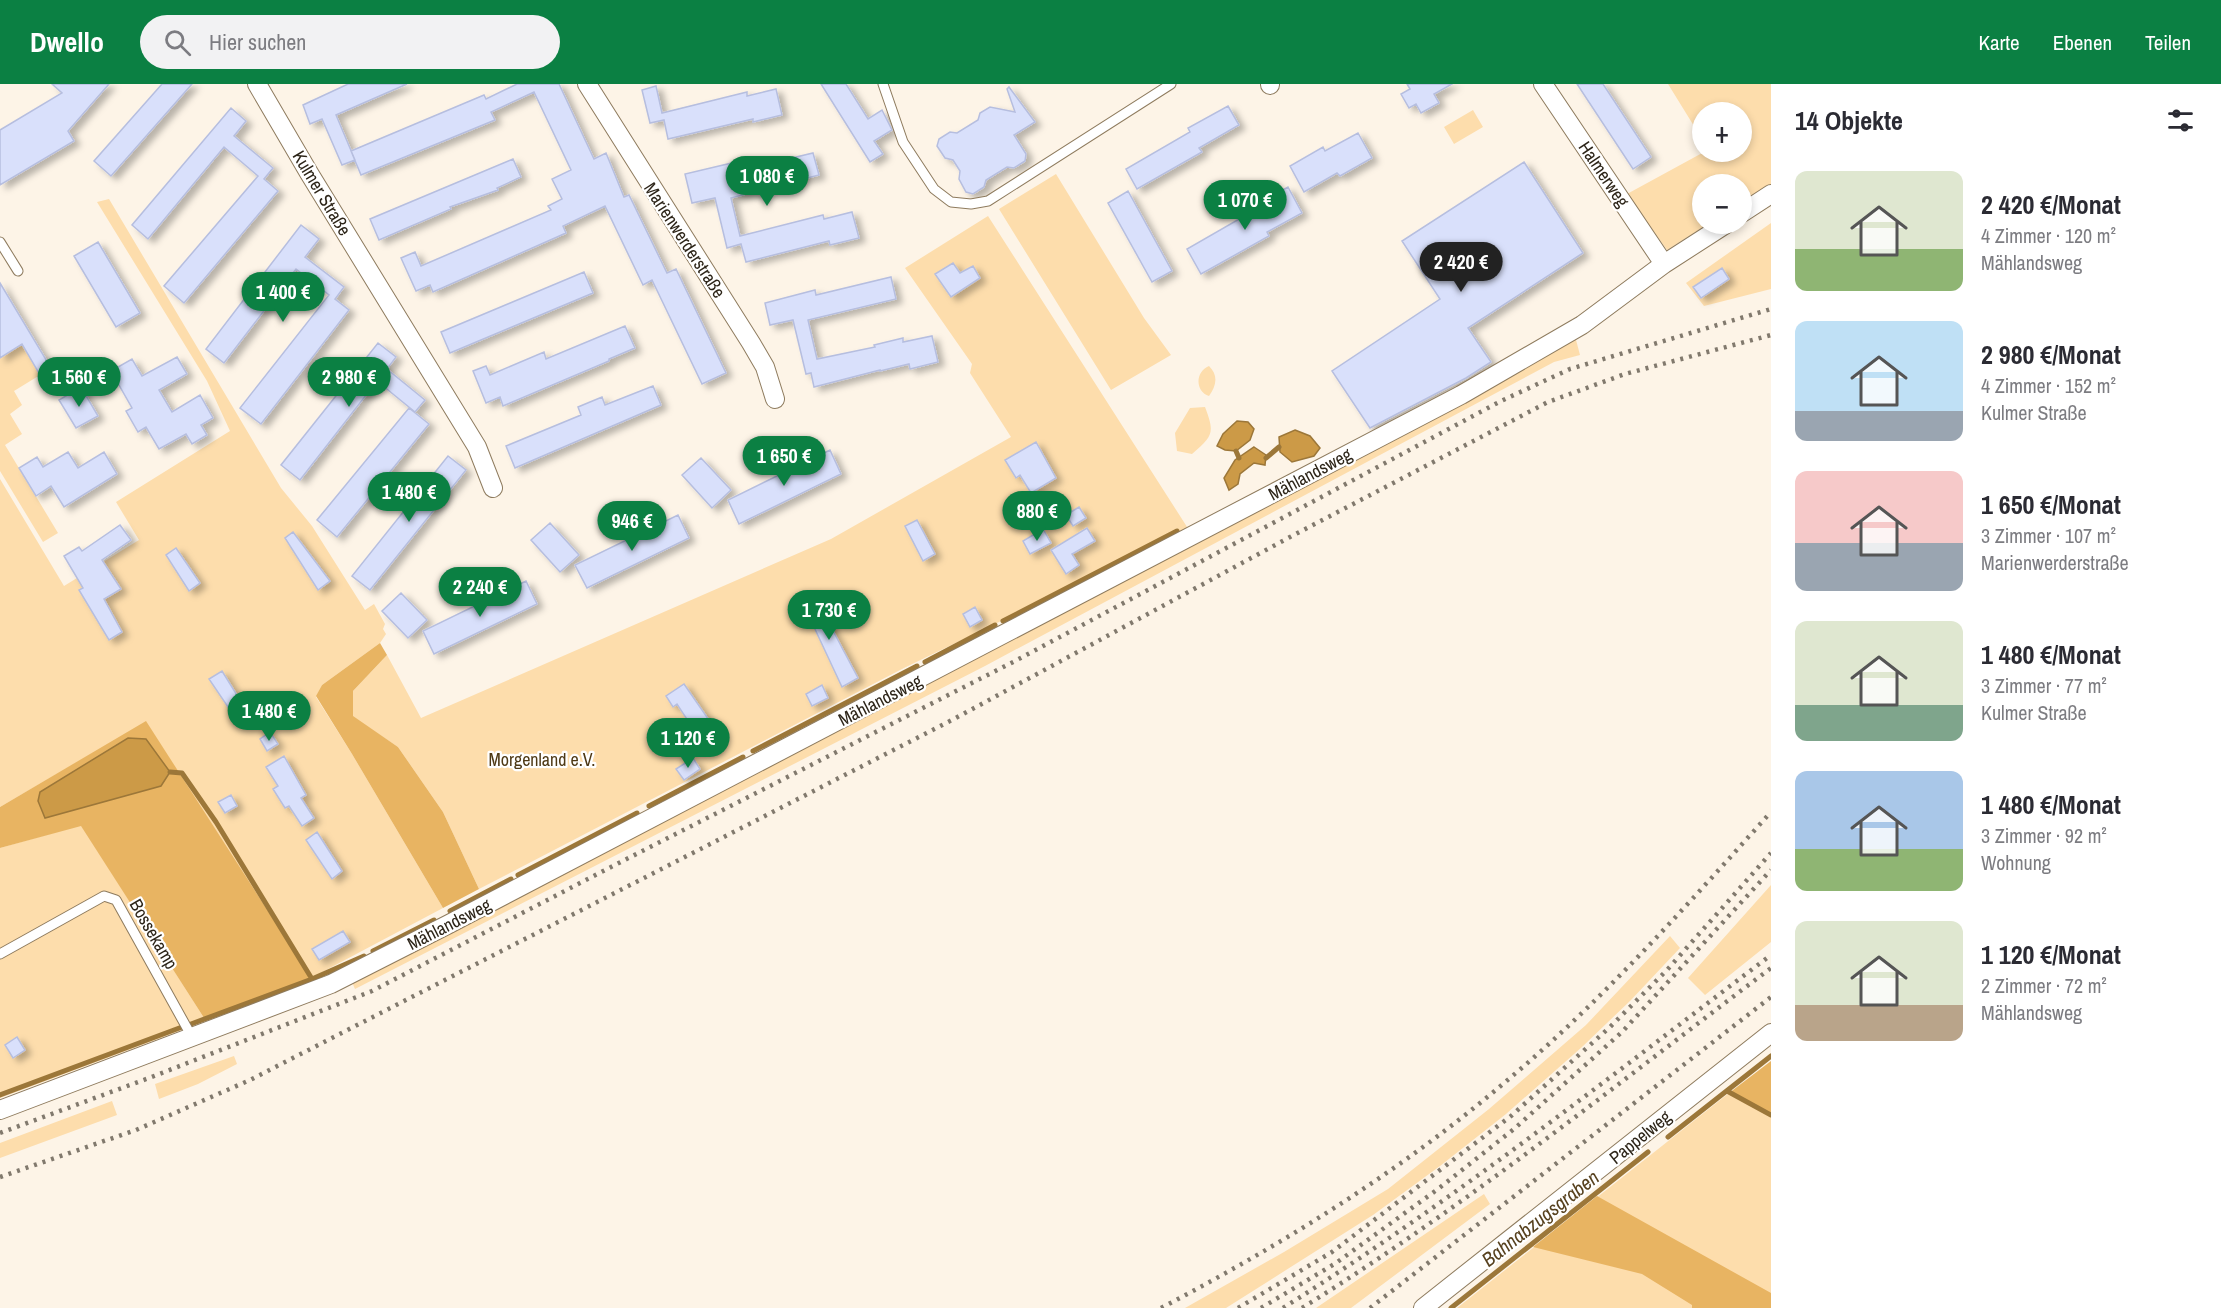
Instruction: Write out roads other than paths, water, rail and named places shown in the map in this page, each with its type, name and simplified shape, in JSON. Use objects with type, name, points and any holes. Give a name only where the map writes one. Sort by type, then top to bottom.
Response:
[{"type":"street","name":"Kulmer Straße","points":[[257,84],[477,447],[493,488]]},
{"type":"street","name":"Marienwerderstraße","points":[[587,84],[751,343],[765,367],[775,399]]},
{"type":"street","name":"Halmerweg","points":[[1544,84],[1664,264]]},
{"type":"street","points":[[1752,206],[1771,194]]},
{"type":"street","name":"Mählandsweg","points":[[0,1110],[331,984],[449,924],[1461,395],[1582,325],[1664,264],[1710,234]]},
{"type":"street","name":"Pappelweg","points":[[1423,1308],[1771,1033]]},
{"type":"lane","points":[[883,84],[903,142],[934,189],[951,202],[971,204],[988,201],[1171,84]]},
{"type":"lane","points":[[0,242],[18,271]]},
{"type":"lane","name":"Bossekamp","points":[[0,954],[104,896],[116,900],[192,1037]]},
{"type":"waterway","points":[[1266,458],[1279,447]]},
{"type":"waterway","points":[[1236,451],[1239,458]]},
{"type":"waterway","points":[[1003,621],[1177,531]]},
{"type":"waterway","points":[[925,662],[995,625]]},
{"type":"waterway","points":[[753,751],[917,666]]},
{"type":"waterway","points":[[649,806],[743,757]]},
{"type":"waterway","points":[[170,772],[182,773],[216,822],[312,979]]},
{"type":"waterway","points":[[518,875],[637,813]]},
{"type":"waterway","points":[[450,911],[511,879]]},
{"type":"waterway","points":[[373,951],[434,920]]},
{"type":"waterway","points":[[191,1024],[312,979],[364,956]]},
{"type":"waterway","points":[[0,1095],[182,1027]]},
{"type":"waterway","name":"Bahnabzugsgraben","points":[[1668,1137],[1771,1056]]},
{"type":"waterway","points":[[1727,1091],[1771,1115]]},
{"type":"waterway","name":"Bahnabzugsgraben","points":[[1451,1308],[1648,1152]]},
{"type":"railway","points":[[0,1133],[372,991],[1015,661],[1501,401],[1570,369],[1771,309]]},
{"type":"railway","points":[[0,1177],[136,1130],[250,1080],[952,720],[1290,537],[1548,402],[1625,374],[1771,335]]},
{"type":"railway","points":[[1161,1308],[1298,1231],[1342,1203],[1386,1174],[1470,1111],[1579,1016],[1677,916],[1771,812]]},
{"type":"railway","points":[[1238,1308],[1332,1252],[1511,1116],[1610,1027],[1667,970],[1771,853]]},
{"type":"railway","points":[[1261,1308],[1336,1263],[1438,1189],[1514,1129],[1622,1032],[1771,870]]},
{"type":"railway","points":[[1283,1308],[1470,1181],[1771,955]]},
{"type":"railway","points":[[1302,1308],[1363,1269],[1482,1186],[1771,968]]},
{"type":"railway","points":[[1370,1308],[1771,997]]},
{"type":"park label","name":"Morgenland e.V.","points":[[542,759]]}]
